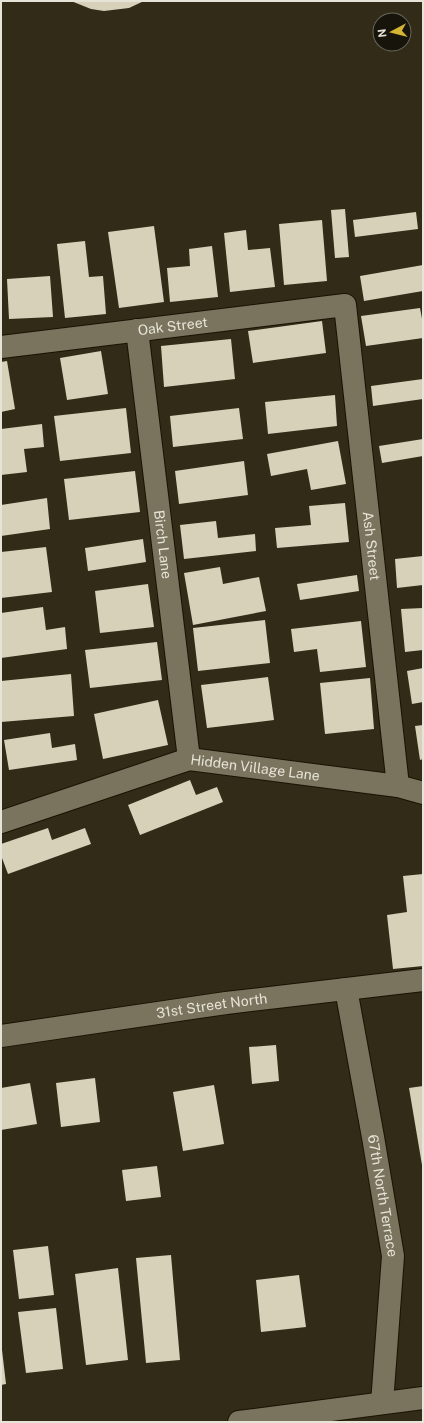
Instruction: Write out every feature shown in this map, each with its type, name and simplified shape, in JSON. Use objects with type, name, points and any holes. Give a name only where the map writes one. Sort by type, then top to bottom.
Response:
[{"type":"street","name":"Oak Street","points":[[1,347],[345,305]]},
{"type":"street","name":"Ash Street","points":[[345,305],[398,786]]},
{"type":"street","name":"Birch Lane","points":[[137,330],[189,759]]},
{"type":"street","name":"Hidden Village Lane","points":[[1,822],[189,759],[398,786],[423,793]]},
{"type":"street","name":"31st Street North","points":[[1,1036],[226,1003],[423,980]]},
{"type":"street","name":"67th North Terrace","points":[[346,989],[393,1256],[382,1404]]},
{"type":"street","points":[[239,1422],[423,1398]]},
{"type":"building","points":[[71,1],[144,1],[129,8],[104,11],[91,9]]},
{"type":"building","points":[[345,209],[349,257],[335,258],[331,210]]},
{"type":"building","points":[[416,212],[418,229],[355,237],[353,220]]},
{"type":"building","points":[[322,220],[327,281],[284,285],[279,224]]},
{"type":"building","points":[[154,226],[164,302],[119,308],[108,232]]},
{"type":"building","points":[[246,230],[248,250],[270,248],[275,287],[230,292],[224,233]]},
{"type":"building","points":[[85,241],[89,277],[103,276],[106,314],[65,318],[57,244]]},
{"type":"building","points":[[212,246],[218,297],[170,302],[167,268],[190,266],[189,249]]},
{"type":"building","points":[[423,265],[423,291],[364,301],[360,276]]},
{"type":"building","points":[[50,276],[53,317],[9,319],[7,279]]},
{"type":"building","points":[[420,308],[423,324],[423,338],[366,346],[361,316]]},
{"type":"building","points":[[322,321],[326,353],[253,363],[248,331]]},
{"type":"building","points":[[231,339],[235,379],[164,387],[161,346]]},
{"type":"building","points":[[101,351],[108,394],[67,400],[60,358]]},
{"type":"building","points":[[7,361],[15,409],[1,412],[1,362]]},
{"type":"building","points":[[423,379],[423,399],[373,406],[371,386]]},
{"type":"building","points":[[335,395],[337,426],[268,434],[265,402]]},
{"type":"building","points":[[126,408],[131,453],[60,461],[54,416]]},
{"type":"building","points":[[239,408],[243,439],[173,447],[170,416]]},
{"type":"building","points":[[42,424],[44,447],[24,449],[27,472],[1,475],[1,429]]},
{"type":"building","points":[[423,439],[423,456],[382,463],[379,446]]},
{"type":"building","points":[[338,441],[346,484],[311,490],[307,469],[271,476],[267,454]]},
{"type":"building","points":[[244,461],[248,495],[179,504],[175,471]]},
{"type":"building","points":[[135,471],[140,512],[69,520],[64,479]]},
{"type":"building","points":[[47,498],[50,529],[1,536],[1,505]]},
{"type":"building","points":[[345,503],[349,542],[277,548],[275,528],[311,525],[309,506]]},
{"type":"building","points":[[216,521],[218,538],[255,534],[256,551],[184,559],[180,525]]},
{"type":"building","points":[[143,539],[146,562],[88,571],[85,548]]},
{"type":"building","points":[[46,547],[52,592],[1,598],[1,552]]},
{"type":"building","points":[[423,556],[423,585],[397,588],[395,559]]},
{"type":"building","points":[[220,567],[223,584],[259,577],[266,611],[193,625],[184,573]]},
{"type":"building","points":[[357,575],[359,591],[300,600],[297,584]]},
{"type":"building","points":[[148,584],[154,627],[100,633],[95,591]]},
{"type":"building","points":[[43,607],[46,630],[65,627],[67,649],[1,658],[1,613]]},
{"type":"building","points":[[423,608],[423,650],[405,652],[401,609]]},
{"type":"building","points":[[265,620],[270,663],[198,671],[193,628]]},
{"type":"building","points":[[361,621],[366,667],[320,672],[317,649],[294,652],[291,629]]},
{"type":"building","points":[[157,642],[162,680],[90,688],[85,650]]},
{"type":"building","points":[[423,668],[423,702],[412,704],[407,671]]},
{"type":"building","points":[[71,674],[74,716],[1,722],[1,681]]},
{"type":"building","points":[[268,677],[274,720],[207,728],[201,685]]},
{"type":"building","points":[[370,678],[374,729],[325,734],[320,683]]},
{"type":"building","points":[[158,700],[168,745],[103,759],[94,714]]},
{"type":"building","points":[[423,725],[423,759],[420,760],[415,726]]},
{"type":"building","points":[[50,733],[52,748],[75,744],[77,760],[9,770],[4,740]]},
{"type":"building","points":[[190,780],[196,795],[217,787],[223,802],[140,835],[128,805]]},
{"type":"building","points":[[48,828],[52,840],[85,828],[91,844],[8,874],[2,858],[1,859],[1,844]]},
{"type":"building","points":[[423,874],[423,966],[393,969],[387,915],[407,912],[403,876]]},
{"type":"building","points":[[276,1045],[279,1081],[252,1084],[249,1047]]},
{"type":"building","points":[[95,1078],[100,1122],[61,1127],[56,1083]]},
{"type":"building","points":[[30,1083],[37,1124],[1,1130],[1,1088]]},
{"type":"building","points":[[214,1085],[224,1144],[183,1151],[173,1092]]},
{"type":"building","points":[[423,1086],[423,1165],[422,1165],[409,1088]]},
{"type":"building","points":[[157,1166],[161,1197],[126,1201],[122,1170]]},
{"type":"building","points":[[48,1246],[54,1295],[19,1299],[13,1250]]},
{"type":"building","points":[[171,1255],[180,1360],[146,1363],[136,1258]]},
{"type":"building","points":[[118,1268],[128,1360],[86,1365],[75,1274]]},
{"type":"building","points":[[299,1275],[306,1327],[261,1332],[256,1280]]},
{"type":"building","points":[[56,1308],[63,1369],[26,1373],[18,1312]]},
{"type":"building","points":[[1,1350],[6,1384],[1,1385]]}]
